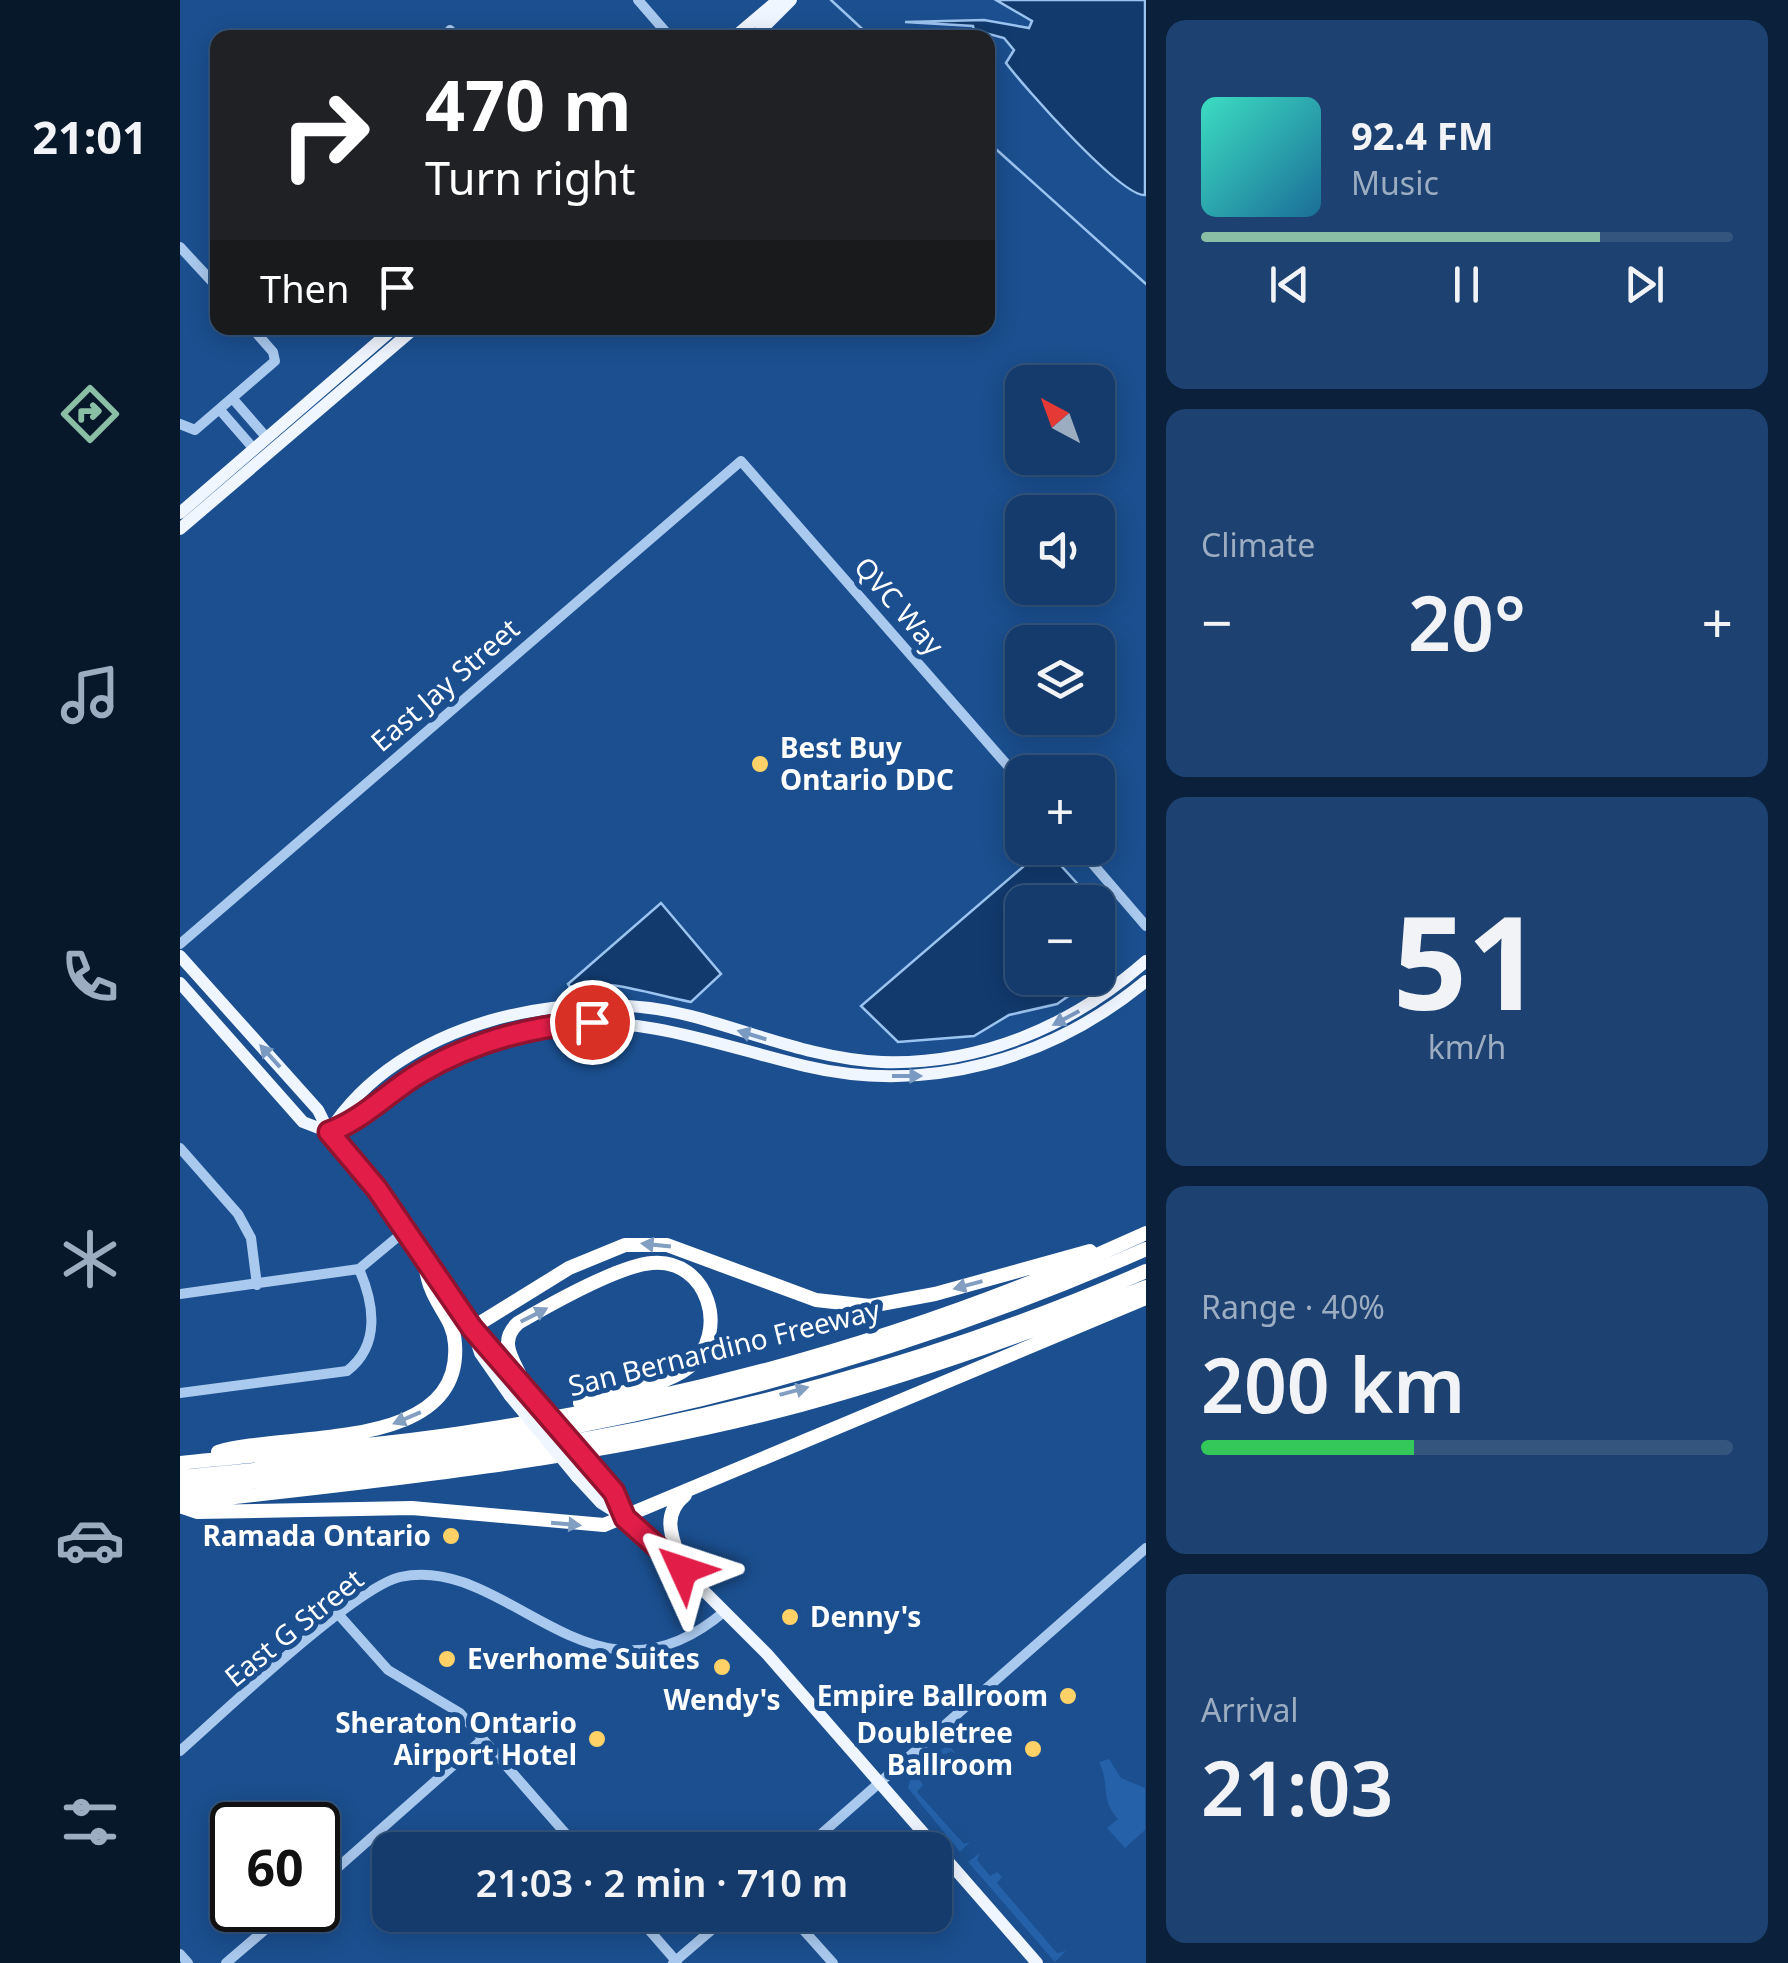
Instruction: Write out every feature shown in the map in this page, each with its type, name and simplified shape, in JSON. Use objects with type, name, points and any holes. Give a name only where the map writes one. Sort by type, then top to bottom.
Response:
[{"type":"highway","name":"San Bernardino Freeway","points":[[181,1468],[517,1424],[686,1390],[869,1340],[1004,1293],[1146,1233]]},
{"type":"highway","points":[[472,1328],[569,1268],[625,1244],[668,1245],[816,1300],[870,1306],[935,1294],[1130,1240]]},
{"type":"highway","points":[[181,1468],[464,1446],[699,1400],[914,1340],[1146,1249]]},
{"type":"highway","points":[[181,1468],[229,1448],[381,1427],[411,1418],[429,1406],[452,1373],[455,1342],[452,1323],[431,1289],[423,1258]]},
{"type":"highway","points":[[517,1424],[676,1375],[690,1366],[706,1347],[712,1326],[702,1289],[679,1268],[645,1264],[528,1318],[512,1329],[506,1343],[524,1376],[526,1393]]},
{"type":"highway","points":[[180,1489],[493,1454],[716,1410],[924,1354],[1146,1272]]},
{"type":"highway","points":[[180,1505],[406,1478],[721,1424],[929,1366],[1146,1287]]},
{"type":"highway","points":[[180,1505],[197,1512],[412,1508],[585,1526],[625,1518],[706,1480],[1146,1298]]},
{"type":"highway","points":[[683,1570],[669,1518],[678,1501],[706,1480]]},
{"type":"main road","points":[[742,30],[778,0]]},
{"type":"main road","points":[[761,30],[791,0]]},
{"type":"main road","points":[[180,513],[386,335]]},
{"type":"main road","points":[[180,529],[407,335]]},
{"type":"main road","points":[[180,956],[318,1110],[329,1132],[406,1230],[472,1328],[491,1345],[526,1393],[614,1492],[625,1518]]},
{"type":"main road","points":[[329,1132],[345,1108],[410,1057],[454,1035],[523,1014],[621,1004],[690,1016],[834,1056],[884,1062],[936,1059],[990,1049],[1037,1033],[1094,1003],[1146,962]]},
{"type":"main road","points":[[180,984],[304,1122],[329,1132],[354,1122],[392,1092],[448,1058],[482,1043],[555,1024],[638,1023],[836,1072],[923,1076],[979,1067],[1029,1052],[1091,1022],[1146,980]]},
{"type":"main road","points":[[472,1328],[480,1353],[510,1396],[577,1477],[601,1503],[625,1518],[724,1611],[1037,1963]]},
{"type":"street","points":[[638,0],[664,30]]},
{"type":"street","points":[[180,247],[210,279]]},
{"type":"street","points":[[180,424],[195,430],[233,400],[276,356],[258,335]]},
{"type":"street","points":[[233,400],[267,438]]},
{"type":"street","points":[[220,410],[254,449]]},
{"type":"street","name":"QVC Way","points":[[741,461],[1005,763]]},
{"type":"street","name":"East Jay Street","points":[[180,944],[741,461]]},
{"type":"street","points":[[1094,865],[1146,926]]},
{"type":"street","points":[[180,1148],[251,1238],[256,1285]]},
{"type":"street","points":[[180,1294],[359,1269],[406,1230]]},
{"type":"street","points":[[180,1393],[347,1371],[358,1363],[374,1314],[359,1269]]},
{"type":"street","points":[[824,1832],[1146,1548]]},
{"type":"street","name":"East G Street","points":[[180,1751],[339,1615],[397,1578],[432,1576],[466,1584],[561,1634],[631,1650],[682,1639],[724,1611]]},
{"type":"street","points":[[339,1615],[388,1670],[448,1703],[564,1832]]},
{"type":"street","points":[[340,1866],[483,1739]]},
{"type":"street","points":[[226,1963],[262,1932]]},
{"type":"street","points":[[650,1932],[675,1962],[709,1932]]},
{"type":"street","points":[[805,1932],[833,1963]]},
{"type":"street","points":[[180,1954],[188,1963]]},
{"type":"shaded area","points":[[996,0],[1145,0],[1145,195],[1116,179],[1032,94],[1006,63],[1014,50],[1004,38],[995,36],[995,30],[905,22],[984,20],[1029,28],[1032,21]]},
{"type":"shaded area","points":[[1025,865],[1060,865],[1079,885],[1005,885],[1005,995],[1070,995],[1057,1004],[1009,1015],[974,1036],[898,1042],[861,1006]]},
{"type":"shaded area","points":[[661,903],[721,974],[691,1002],[599,984],[570,987],[568,984]]},
{"type":"shaded area","points":[[948,1744],[956,1754],[950,1751],[919,1779],[923,1785],[917,1792],[964,1844],[970,1842],[960,1852],[952,1842],[952,1832],[944,1832],[908,1788],[911,1777]]},
{"type":"shaded area","points":[[1109,1759],[1121,1778],[1145,1788],[1145,1830],[1125,1848],[1107,1828],[1118,1819],[1109,1805],[1099,1762]]},
{"type":"shaded area","points":[[980,1853],[977,1860],[990,1876],[997,1872],[1002,1877],[997,1883],[1057,1953],[1066,1951],[1055,1962],[968,1862]]},
{"type":"waterway","points":[[831,0],[863,30]]},
{"type":"waterway","points":[[995,148],[1146,284]]},
{"type":"place","name":"Best Buy Ontario DDC","points":[[760,764]]},
{"type":"place","name":"Ramada Ontario","points":[[451,1536]]},
{"type":"place","name":"Denny's","points":[[790,1617]]},
{"type":"place","name":"Everhome Suites","points":[[447,1659]]},
{"type":"place","name":"Wendy's","points":[[722,1667]]},
{"type":"place","name":"Empire Ballroom","points":[[1068,1696]]},
{"type":"place","name":"Sheraton Ontario Airport Hotel","points":[[597,1739]]},
{"type":"place","name":"Doubletree Ballroom","points":[[1033,1749]]},
{"type":"route","points":[[592,1022],[555,1024],[482,1043],[420,1073],[354,1122],[329,1132],[377,1189],[472,1328],[491,1345],[526,1393],[614,1492],[625,1518],[683,1570]]}]
